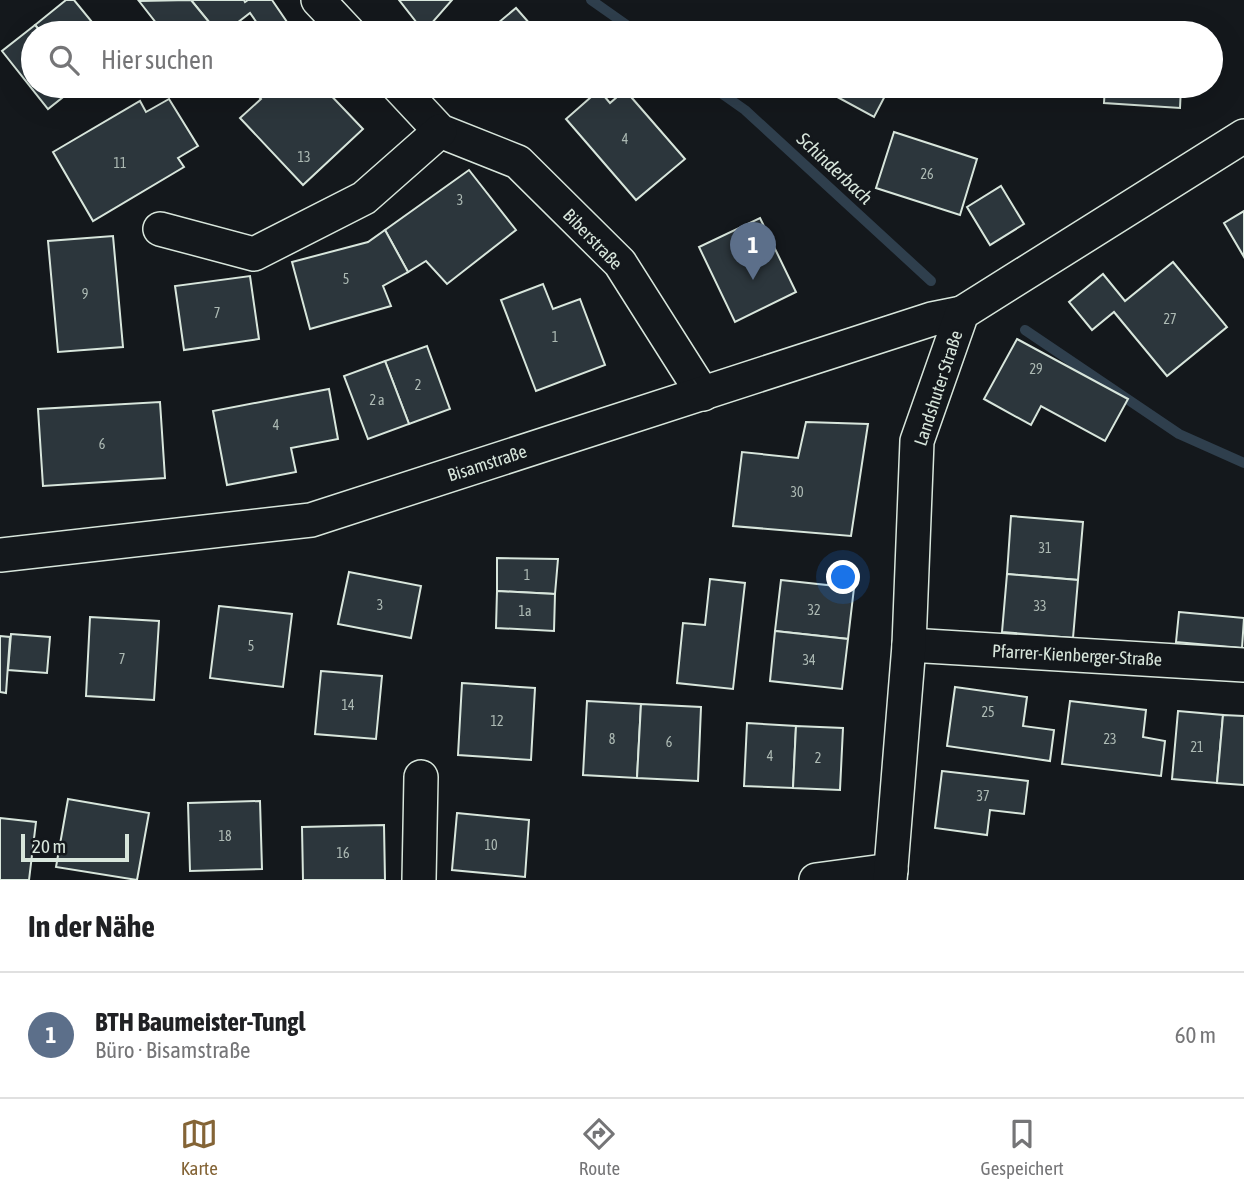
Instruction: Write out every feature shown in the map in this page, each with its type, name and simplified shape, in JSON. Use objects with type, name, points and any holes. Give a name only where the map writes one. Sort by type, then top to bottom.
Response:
[{"type":"street","points":[[318,0],[338,21]]},
{"type":"street","name":"Biberstraße","points":[[409,98],[440,131],[518,162],[546,189],[620,264],[704,394]]},
{"type":"street","points":[[160,229],[254,254],[364,198],[440,131]]},
{"type":"street","name":"Landshuter Straße","points":[[890,875],[909,645],[917,441],[962,313],[1244,136]]},
{"type":"street","name":"Bisamstraße","points":[[0,555],[311,520],[932,319],[962,313]]},
{"type":"street","name":"Pfarrer-Kienberger-Straße","points":[[909,645],[1244,665]]},
{"type":"street","points":[[419,880],[421,777]]},
{"type":"street","points":[[816,880],[890,875]]},
{"type":"building","points":[[66,0],[74,0],[91,21],[40,21]]},
{"type":"building","points":[[191,0],[272,0],[286,21],[256,21],[250,13],[240,21],[208,21]]},
{"type":"building","points":[[191,0],[208,21],[155,21],[139,1]]},
{"type":"building","points":[[399,0],[452,0],[434,21],[415,21]]},
{"type":"building","points":[[516,8],[527,21],[500,21]]},
{"type":"building","points":[[21,36],[21,75],[2,51]]},
{"type":"building","points":[[39,98],[62,98],[48,109]]},
{"type":"building","points":[[333,98],[363,129],[303,185],[240,118],[261,99]]},
{"type":"building","points":[[590,98],[606,98],[610,103],[616,98],[632,98],[685,159],[636,200],[566,119]]},
{"type":"building","points":[[839,98],[884,98],[874,117]]},
{"type":"building","points":[[1104,98],[1180,98],[1180,108],[1104,103]]},
{"type":"building","points":[[169,99],[198,146],[178,158],[184,167],[93,221],[53,152],[140,101],[146,112]]},
{"type":"building","points":[[894,132],[977,159],[960,215],[876,188]]},
{"type":"building","points":[[469,170],[516,230],[447,284],[426,261],[408,272],[385,230]]},
{"type":"building","points":[[1001,186],[1024,224],[990,245],[967,207]]},
{"type":"building","points":[[1244,211],[1244,257],[1224,223]]},
{"type":"building","points":[[760,218],[796,292],[735,322],[699,247]]},
{"type":"building","points":[[385,230],[408,272],[383,286],[391,306],[310,329],[292,262],[368,242]]},
{"type":"building","points":[[113,236],[123,347],[58,352],[48,241]]},
{"type":"building","points":[[1173,262],[1227,327],[1167,376],[1114,312],[1092,330],[1069,302],[1103,274],[1125,301]]},
{"type":"building","points":[[250,276],[259,339],[184,350],[175,286]]},
{"type":"building","points":[[543,284],[553,309],[580,299],[605,365],[536,391],[501,300]]},
{"type":"building","points":[[1017,339],[1128,399],[1105,441],[1041,406],[1031,425],[984,399]]},
{"type":"building","points":[[427,346],[450,409],[409,424],[385,361]]},
{"type":"building","points":[[385,361],[409,424],[368,439],[344,376]]},
{"type":"building","points":[[329,389],[338,439],[291,448],[296,472],[227,485],[213,411]]},
{"type":"building","points":[[160,402],[165,478],[43,486],[38,409]]},
{"type":"building","points":[[806,422],[868,424],[851,536],[733,526],[742,452],[798,458]]},
{"type":"building","points":[[1011,516],[1083,522],[1078,580],[1007,574]]},
{"type":"building","points":[[497,558],[558,559],[555,594],[497,591]]},
{"type":"building","points":[[349,572],[421,586],[411,638],[338,624]]},
{"type":"building","points":[[1007,574],[1078,580],[1073,638],[1002,632]]},
{"type":"building","points":[[710,579],[745,583],[733,689],[677,683],[683,623],[705,625]]},
{"type":"building","points":[[781,580],[854,588],[848,639],[775,631]]},
{"type":"building","points":[[497,591],[555,594],[554,631],[496,628]]},
{"type":"building","points":[[219,606],[292,614],[283,687],[210,678]]},
{"type":"building","points":[[1179,612],[1244,618],[1242,648],[1176,642]]},
{"type":"building","points":[[90,617],[159,621],[154,700],[86,696]]},
{"type":"building","points":[[775,631],[848,639],[842,689],[770,681]]},
{"type":"building","points":[[11,634],[50,637],[47,673],[8,670]]},
{"type":"building","points":[[0,636],[10,637],[6,693],[0,692]]},
{"type":"building","points":[[321,671],[382,676],[376,739],[315,734]]},
{"type":"building","points":[[462,683],[535,688],[531,760],[458,755]]},
{"type":"building","points":[[955,687],[1027,697],[1023,726],[1054,730],[1050,761],[947,746]]},
{"type":"building","points":[[587,701],[641,704],[637,778],[583,775]]},
{"type":"building","points":[[1070,701],[1146,710],[1143,737],[1165,741],[1161,776],[1062,764]]},
{"type":"building","points":[[641,704],[701,707],[698,781],[637,778]]},
{"type":"building","points":[[1178,711],[1223,715],[1217,783],[1172,779]]},
{"type":"building","points":[[1223,715],[1244,716],[1244,785],[1217,783]]},
{"type":"building","points":[[747,723],[796,726],[793,788],[744,786]]},
{"type":"building","points":[[796,726],[843,728],[840,790],[793,788]]},
{"type":"building","points":[[942,771],[1028,781],[1024,814],[990,810],[987,835],[935,828]]},
{"type":"building","points":[[68,799],[149,813],[137,880],[56,867]]},
{"type":"building","points":[[260,801],[262,869],[190,871],[188,803]]},
{"type":"building","points":[[457,813],[529,820],[525,877],[452,870]]},
{"type":"building","points":[[0,818],[36,822],[29,880],[0,880]]},
{"type":"building","points":[[384,825],[385,880],[303,880],[302,827]]},
{"type":"waterway","name":"Schinderbach","points":[[591,0],[621,21]]},
{"type":"waterway","name":"Schinderbach","points":[[728,98],[745,110],[931,281]]},
{"type":"waterway","name":"Schinderbach","points":[[1025,330],[1179,434],[1244,463]]},
{"type":"place","name":"BTH Baumeister-Tungl","points":[[753,280]]}]
